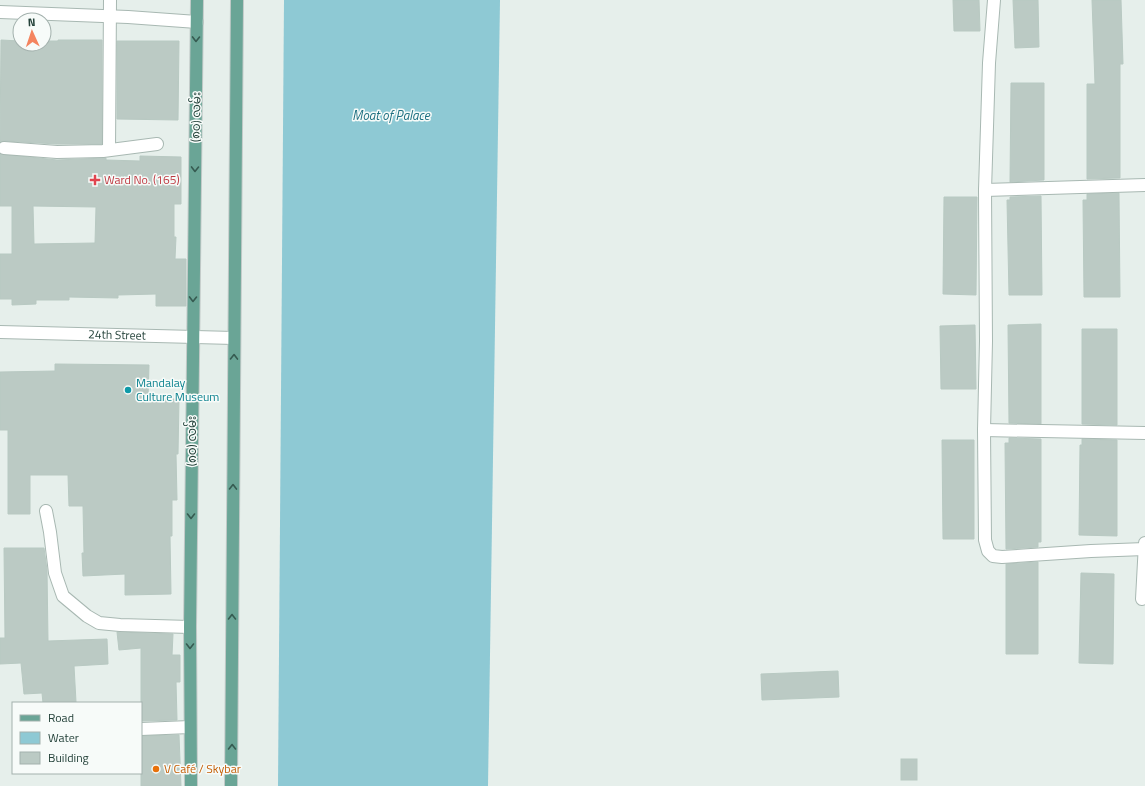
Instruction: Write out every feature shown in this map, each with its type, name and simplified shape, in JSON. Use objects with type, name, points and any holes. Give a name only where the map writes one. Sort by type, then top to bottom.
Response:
[{"type":"main road","name":"(၈၀) လမ်း","points":[[191,786],[190,627],[197,0]]},
{"type":"main road","points":[[232,786],[237,0]]},
{"type":"street","points":[[109,150],[110,0]]},
{"type":"street","points":[[994,0],[988,63],[985,190],[986,341],[984,430],[986,540],[988,551],[992,556],[1002,557],[1145,549]]},
{"type":"street","points":[[0,12],[110,16],[197,22]]},
{"type":"street","points":[[4,148],[57,152],[109,150],[157,144]]},
{"type":"street","points":[[985,190],[1145,185]]},
{"type":"street","name":"24th Street","points":[[0,332],[234,338]]},
{"type":"street","points":[[984,430],[1145,432]]},
{"type":"street","points":[[46,511],[55,573],[64,596],[87,616],[99,623],[190,627]]},
{"type":"street","points":[[1142,599],[1145,543]]},
{"type":"street","points":[[142,729],[190,727]]},
{"type":"water","name":"Moat of Palace","points":[[284,0],[500,0],[488,786],[278,786]]},
{"type":"building","points":[[953,0],[979,0],[980,31],[954,31]]},
{"type":"building","points":[[1013,0],[1038,0],[1039,47],[1015,48]]},
{"type":"building","points":[[1092,0],[1121,0],[1123,64],[1120,64],[1120,178],[1087,179],[1087,84],[1095,84]]},
{"type":"building","points":[[1,40],[12,41],[12,52],[52,52],[52,41],[102,40],[102,144],[0,142]]},
{"type":"building","points":[[117,41],[179,41],[178,120],[117,119]]},
{"type":"building","points":[[1011,83],[1044,83],[1044,180],[1010,182]]},
{"type":"building","points":[[0,154],[57,160],[106,158],[106,160],[140,161],[140,156],[181,157],[181,204],[174,204],[174,237],[176,237],[175,259],[186,259],[186,306],[156,306],[156,294],[118,295],[118,298],[69,297],[69,300],[36,300],[36,304],[12,305],[12,299],[0,299],[0,254],[12,254],[12,206],[0,206]],"holes":[[[33,206],[96,207],[95,243],[34,244]]]},
{"type":"building","points":[[1119,193],[1120,297],[1084,297],[1083,200],[1087,200],[1087,194]]},
{"type":"building","points":[[1041,196],[1042,295],[1009,295],[1007,200],[1010,200],[1010,197]]},
{"type":"building","points":[[944,197],[977,197],[976,295],[943,294]]},
{"type":"building","points":[[1041,324],[1041,424],[1009,423],[1008,325]]},
{"type":"building","points":[[975,325],[976,389],[941,389],[940,326]]},
{"type":"building","points":[[1082,329],[1117,329],[1117,425],[1082,424]]},
{"type":"building","points":[[55,364],[149,365],[148,399],[179,399],[178,454],[176,454],[177,500],[172,500],[172,536],[170,536],[171,594],[125,595],[125,574],[83,576],[83,506],[69,506],[68,475],[30,475],[30,514],[8,514],[8,430],[0,430],[0,372],[55,371]]},
{"type":"building","points":[[1009,438],[1041,439],[1041,542],[1038,542],[1038,547],[1006,549],[1005,443],[1009,443]]},
{"type":"building","points":[[1082,439],[1117,440],[1117,536],[1079,535],[1080,445],[1082,445]]},
{"type":"building","points":[[942,440],[974,440],[974,539],[943,539]]},
{"type":"building","points":[[4,548],[44,548],[47,570],[48,641],[107,639],[108,664],[74,666],[76,702],[43,702],[42,693],[24,694],[21,663],[0,664],[0,638],[5,638]]},
{"type":"building","points":[[1038,562],[1038,654],[1006,654],[1006,564]]},
{"type":"building","points":[[1081,573],[1114,574],[1113,664],[1079,663]]},
{"type":"building","points":[[117,632],[173,634],[172,655],[180,655],[180,682],[176,682],[177,720],[142,721],[141,648],[119,650]]},
{"type":"building","points":[[838,671],[839,697],[762,700],[761,674]]},
{"type":"building","points":[[179,735],[181,786],[141,786],[142,736]]},
{"type":"building","points":[[901,759],[917,759],[917,780],[901,780]]},
{"type":"place","name":"Ward No. (165)","points":[[95,180]]},
{"type":"place","name":"Mandalay Culture Museum","points":[[128,390]]},
{"type":"place","name":"V Café / Skybar","points":[[156,769]]}]
